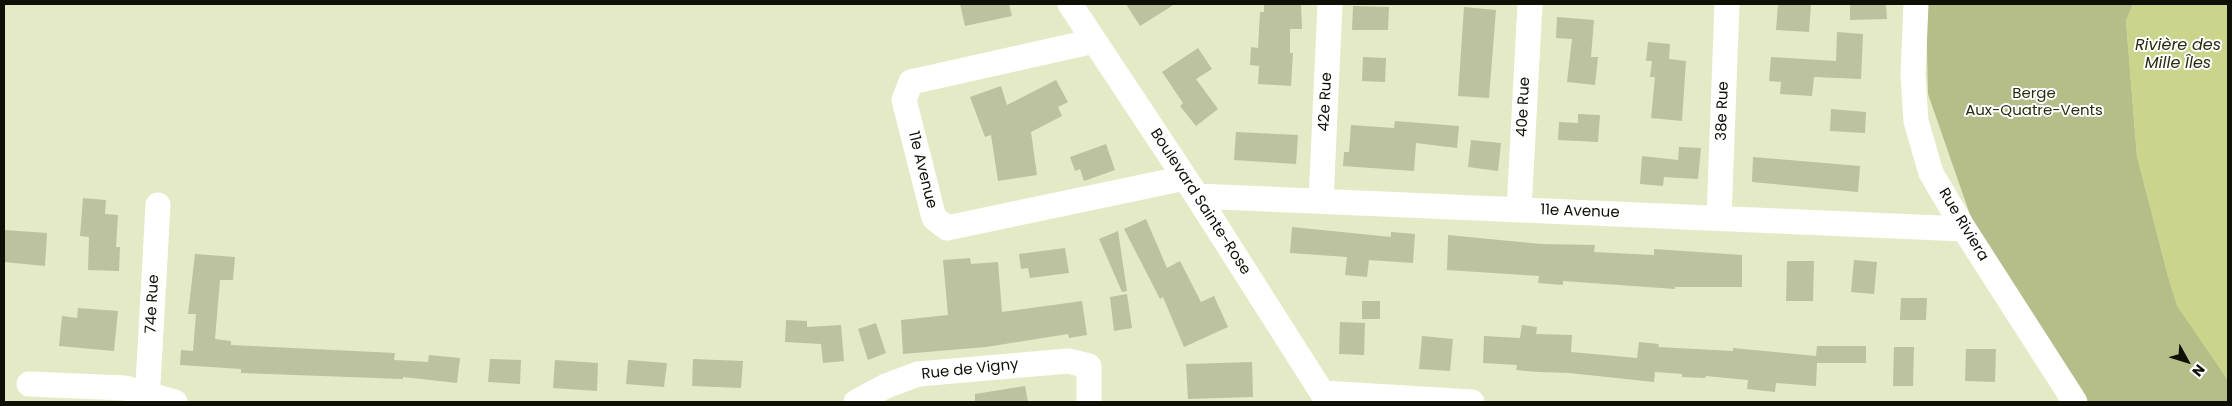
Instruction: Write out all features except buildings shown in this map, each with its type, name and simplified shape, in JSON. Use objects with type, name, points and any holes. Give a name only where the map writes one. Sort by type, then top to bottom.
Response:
[{"type":"street","name":"Boulevard Sainte-Rose","points":[[1070,4],[1191,187],[1326,398]]},
{"type":"street","name":"42e Rue","points":[[1321,201],[1330,4]]},
{"type":"street","name":"40e Rue","points":[[1519,210],[1530,4]]},
{"type":"street","name":"38e Rue","points":[[1719,218],[1728,4]]},
{"type":"street","name":"Rue Riviera","points":[[1916,15],[1913,76],[1916,121],[1931,173],[2075,402]]},
{"type":"street","name":"11e Avenue","points":[[1094,41],[911,82],[904,100],[934,218],[947,228],[1191,187],[1321,201],[1964,228]]},
{"type":"street","name":"74e Rue","points":[[147,399],[158,205]]},
{"type":"street","name":"Rue de Vigny","points":[[856,402],[886,386],[918,374],[1068,361],[1089,366],[1089,402]]},
{"type":"street","points":[[29,384],[125,388],[147,399],[174,402]]},
{"type":"street","points":[[1326,398],[1472,402]]},
{"type":"green space","name":"Berge Aux-Quatre-Vents","points":[[1926,4],[2133,4],[2126,21],[2137,156],[2177,305],[2228,380],[2228,402],[2077,402],[1975,229],[1928,94]]},
{"type":"water","name":"Rivière des Mille Îles","points":[[2133,4],[2228,4],[2228,380],[2177,306],[2137,156],[2126,21]]}]
